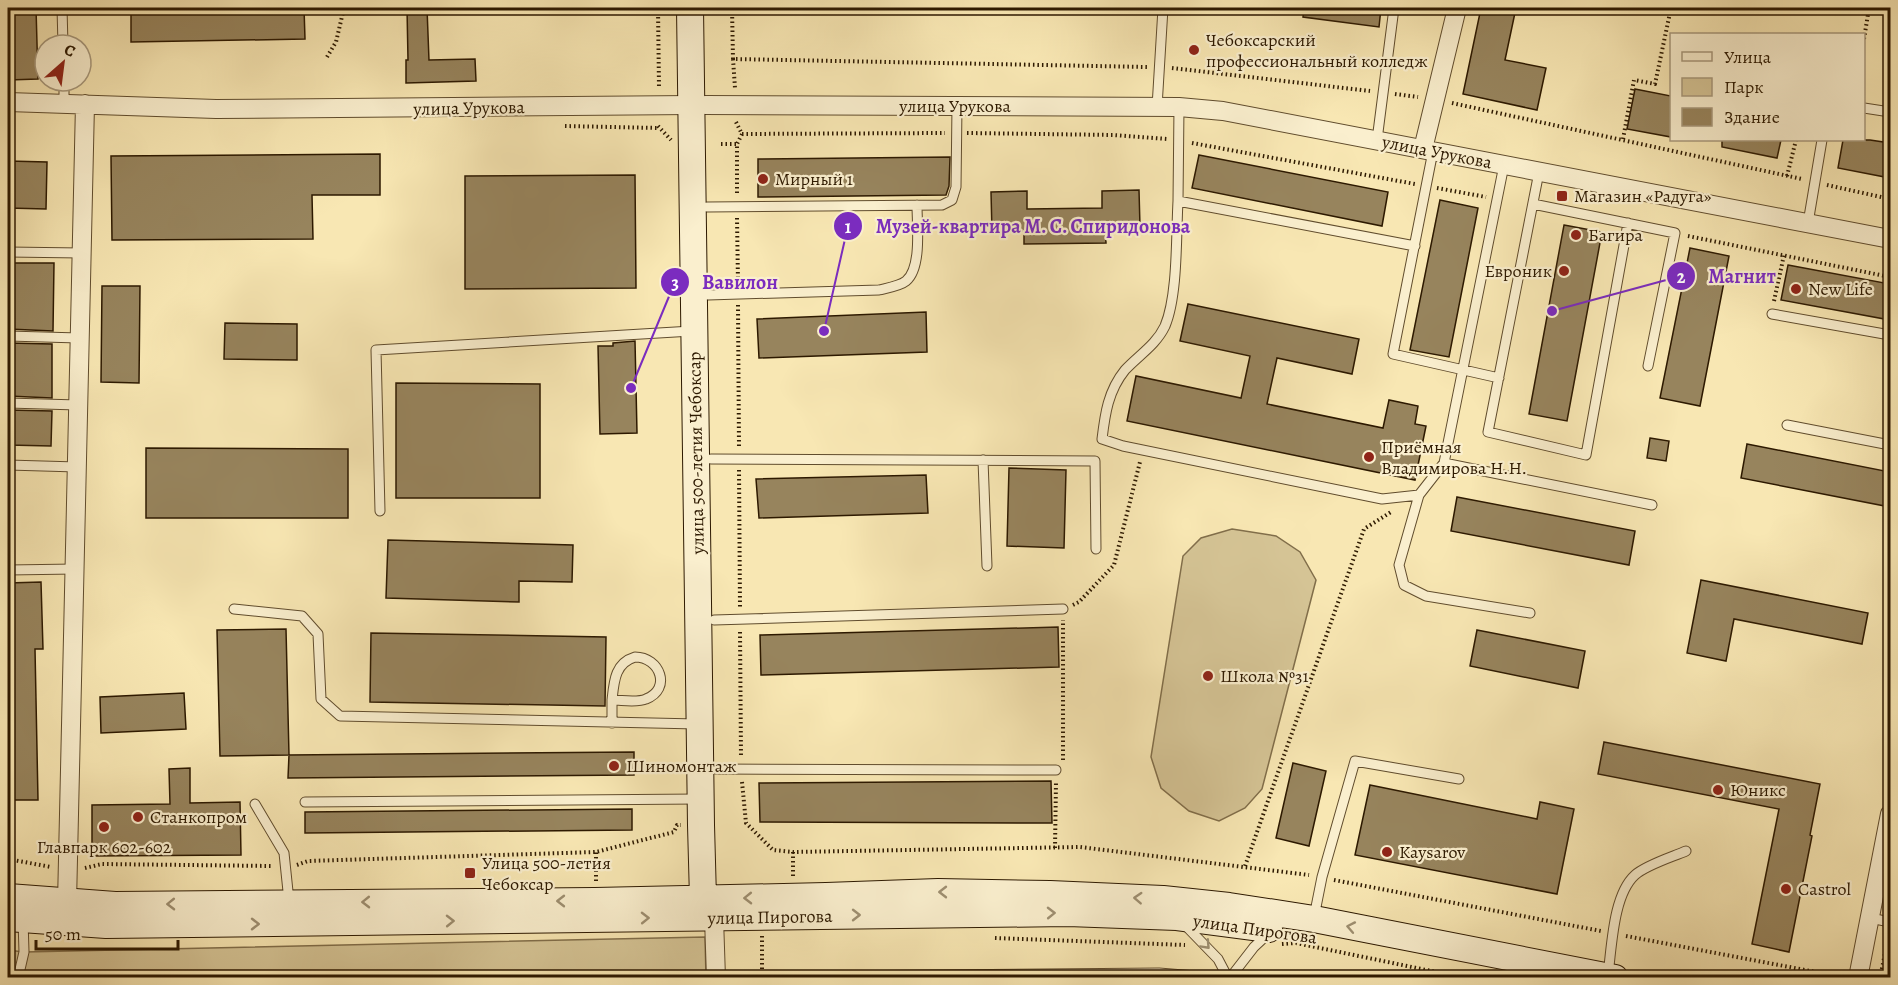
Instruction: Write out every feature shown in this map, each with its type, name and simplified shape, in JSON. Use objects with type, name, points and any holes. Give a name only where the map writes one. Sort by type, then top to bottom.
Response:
[{"type":"main road","name":"улица 500-летия Чебоксар","points":[[690,8],[706,207],[701,295]]},
{"type":"main road","name":"улица 500-летия Чебоксар","points":[[704,8],[698,105],[707,725],[700,799],[712,905]]},
{"type":"main road","name":"улица 500-летия Чебоксар","points":[[707,725],[729,769],[712,905]]},
{"type":"main road","name":"улица Пирогова","points":[[15,909],[67,913],[115,905],[290,913],[712,905],[938,892],[1050,894],[1177,909],[1229,906],[1275,921],[1527,978]]},
{"type":"main road","name":"улица Пирогова","points":[[1275,921],[1314,920],[1577,974],[1610,977]]},
{"type":"street","points":[[1428,150],[1435,99],[1457,8]]},
{"type":"street","name":"улица Урукова","points":[[8,102],[198,109],[698,105],[1179,107],[1223,111],[1890,239]]},
{"type":"street","points":[[67,913],[85,105]]},
{"type":"street","points":[[1858,978],[1890,814]]},
{"type":"street","points":[[712,905],[716,978]]},
{"type":"lane","points":[[62,8],[63,33]]},
{"type":"lane","points":[[771,8],[786,8]]},
{"type":"lane","points":[[1157,107],[1163,8]]},
{"type":"lane","points":[[1377,140],[1394,8]]},
{"type":"lane","points":[[64,93],[64,103]]},
{"type":"lane","points":[[706,207],[942,205],[952,200],[956,187],[957,106]]},
{"type":"lane","points":[[1179,107],[1178,201],[1172,300],[1165,326],[1155,343],[1126,370],[1114,386],[1105,409],[1102,439],[1143,450],[1382,499],[1419,495]]},
{"type":"lane","points":[[1865,108],[1890,112]]},
{"type":"lane","points":[[1808,223],[1822,141]]},
{"type":"lane","points":[[1428,150],[1426,186],[1393,354],[1499,378]]},
{"type":"lane","points":[[1504,165],[1444,463],[1419,495],[1399,565],[1404,585],[1426,596],[1530,613]]},
{"type":"lane","points":[[1539,172],[1488,432],[1586,455],[1628,224]]},
{"type":"lane","points":[[1178,201],[1414,246]]},
{"type":"lane","points":[[1533,204],[1675,233],[1648,366]]},
{"type":"lane","points":[[701,295],[879,290],[905,282],[913,273],[917,257],[917,206]]},
{"type":"lane","points":[[8,252],[81,253]]},
{"type":"lane","points":[[1772,314],[1890,335]]},
{"type":"lane","points":[[380,511],[376,351],[701,331]]},
{"type":"lane","points":[[8,336],[80,338]]},
{"type":"lane","points":[[8,403],[78,405]]},
{"type":"lane","points":[[1787,425],[1890,446]]},
{"type":"lane","points":[[703,459],[1095,461],[1096,549]]},
{"type":"lane","points":[[983,460],[987,566]]},
{"type":"lane","points":[[1444,463],[1652,506]]},
{"type":"lane","points":[[8,465],[77,467]]},
{"type":"lane","points":[[8,570],[75,569]]},
{"type":"lane","points":[[234,609],[302,616],[318,634],[321,699],[340,716],[707,725]]},
{"type":"lane","points":[[706,620],[1063,609]]},
{"type":"lane","points":[[612,700],[641,700],[653,695],[660,683],[659,670],[655,664],[642,657],[635,657],[621,664],[616,674],[612,700],[612,723]]},
{"type":"lane","points":[[1314,920],[1322,877],[1355,761],[1459,779]]},
{"type":"lane","points":[[729,769],[1056,770]]},
{"type":"lane","points":[[305,802],[700,799]]},
{"type":"lane","points":[[255,804],[284,853],[290,913]]},
{"type":"lane","points":[[1610,977],[1614,934],[1620,902],[1626,886],[1637,874],[1686,851]]},
{"type":"lane","points":[[15,909],[24,952],[18,978]]},
{"type":"lane","points":[[1177,909],[1218,959],[1229,978],[1275,921]]},
{"type":"lane","points":[[1870,918],[1890,922]]},
{"type":"lane","points":[[819,978],[826,976],[1159,975],[1220,978]]},
{"type":"path","points":[[327,57],[336,42],[344,8]]},
{"type":"path","points":[[658,8],[659,97]]},
{"type":"path","points":[[732,8],[735,91]]},
{"type":"path","points":[[1623,139],[1634,80],[1655,84],[1671,8]]},
{"type":"path","points":[[1864,33],[1869,8]]},
{"type":"path","points":[[733,59],[1182,68],[1435,99],[1890,199]]},
{"type":"path","points":[[736,121],[742,134]]},
{"type":"path","points":[[742,134],[1113,135],[1179,140],[1497,199]]},
{"type":"path","points":[[721,144],[737,144],[742,134]]},
{"type":"path","points":[[1788,176],[1796,141]]},
{"type":"path","points":[[1675,233],[1890,277]]},
{"type":"path","points":[[1772,314],[1784,255]]},
{"type":"path","points":[[1055,848],[1056,770],[1063,763],[1063,609],[1079,602],[1114,565],[1143,450]]},
{"type":"path","points":[[1245,866],[1364,529],[1419,495]]},
{"type":"path","points":[[729,769],[746,823],[773,850],[793,852],[1080,847],[1310,875]]},
{"type":"path","points":[[294,866],[308,861],[596,852],[674,832],[677,825],[683,825]]},
{"type":"path","points":[[595,890],[596,852]]},
{"type":"path","points":[[793,852],[793,880]]},
{"type":"path","points":[[8,860],[61,870]]},
{"type":"path","points":[[76,870],[102,864],[278,866]]},
{"type":"path","points":[[1330,879],[1843,978]]},
{"type":"path","points":[[1880,978],[1890,927]]},
{"type":"path","points":[[762,978],[762,932],[768,931]]},
{"type":"path","points":[[992,938],[1206,945]]},
{"type":"path","points":[[1254,947],[1296,943],[1465,978]]},
{"type":"green space","points":[[1232,529],[1276,536],[1300,552],[1316,580],[1262,789],[1245,808],[1219,821],[1189,811],[1161,788],[1151,757],[1183,556],[1201,538]]},
{"type":"green space","points":[[705,937],[706,977],[8,978],[8,950],[24,952]]},
{"type":"building","points":[[8,8],[36,8],[37,33],[33,33],[33,79],[8,80]]},
{"type":"building","points":[[131,8],[304,8],[305,39],[131,42]]},
{"type":"building","points":[[407,8],[427,8],[429,60],[475,59],[476,81],[406,83]]},
{"type":"building","points":[[1304,8],[1381,8],[1379,27],[1303,17]]},
{"type":"building","points":[[1481,8],[1516,8],[1505,60],[1546,68],[1537,110],[1463,94]]},
{"type":"building","points":[[1635,89],[1670,96],[1670,137],[1627,129]]},
{"type":"building","points":[[1870,140],[1890,143],[1890,178],[1838,168],[1843,141]]},
{"type":"building","points":[[1722,141],[1781,141],[1777,158],[1722,147]]},
{"type":"building","points":[[380,154],[380,195],[312,195],[313,239],[112,240],[111,156]]},
{"type":"building","points":[[1199,155],[1388,192],[1382,226],[1192,188]]},
{"type":"building","points":[[950,157],[949,186],[946,195],[758,197],[758,159]]},
{"type":"building","points":[[8,161],[47,162],[46,209],[8,208]]},
{"type":"building","points":[[635,175],[636,288],[465,289],[465,176]]},
{"type":"building","points":[[1139,190],[1140,227],[1105,227],[1106,243],[1024,244],[1024,231],[992,232],[991,192],[1027,191],[1027,209],[1102,208],[1102,191]]},
{"type":"building","points":[[1440,200],[1478,208],[1449,357],[1410,350]]},
{"type":"building","points":[[1564,225],[1602,232],[1567,421],[1529,414]]},
{"type":"building","points":[[1690,248],[1729,256],[1700,406],[1660,398]]},
{"type":"building","points":[[8,263],[54,263],[53,331],[8,329]]},
{"type":"building","points":[[1788,265],[1890,284],[1890,320],[1781,300]]},
{"type":"building","points":[[102,286],[140,286],[139,383],[101,382]]},
{"type":"building","points":[[1188,304],[1359,339],[1352,374],[1277,358],[1267,404],[1383,428],[1389,400],[1418,406],[1415,424],[1426,426],[1415,480],[1127,421],[1136,376],[1241,398],[1250,356],[1180,341]]},
{"type":"building","points":[[926,312],[927,352],[759,358],[757,319]]},
{"type":"building","points":[[225,323],[297,324],[297,360],[224,359]]},
{"type":"building","points":[[635,341],[637,433],[600,434],[598,346],[613,346],[613,343]]},
{"type":"building","points":[[8,343],[52,344],[52,398],[8,396]]},
{"type":"building","points":[[396,383],[540,384],[540,498],[396,498]]},
{"type":"building","points":[[8,410],[52,411],[51,446],[8,445]]},
{"type":"building","points":[[1650,438],[1669,441],[1666,461],[1647,458]]},
{"type":"building","points":[[1747,444],[1890,472],[1890,507],[1741,478]]},
{"type":"building","points":[[146,448],[348,449],[348,518],[146,518]]},
{"type":"building","points":[[1009,468],[1066,470],[1064,548],[1007,546]]},
{"type":"building","points":[[926,475],[928,513],[759,518],[756,479]]},
{"type":"building","points":[[1457,497],[1635,531],[1629,565],[1451,531]]},
{"type":"building","points":[[388,540],[573,545],[572,582],[519,581],[519,602],[386,598]]},
{"type":"building","points":[[1701,580],[1868,613],[1862,644],[1734,619],[1726,661],[1687,653]]},
{"type":"building","points":[[41,582],[43,649],[35,649],[38,800],[8,800],[8,583]]},
{"type":"building","points":[[1058,627],[1059,667],[761,675],[760,635]]},
{"type":"building","points":[[286,629],[289,755],[220,756],[217,630]]},
{"type":"building","points":[[1477,630],[1585,651],[1578,688],[1470,666]]},
{"type":"building","points":[[371,633],[606,637],[605,706],[370,702]]},
{"type":"building","points":[[184,693],[186,729],[101,733],[100,697]]},
{"type":"building","points":[[1604,742],[1820,784],[1789,952],[1752,944],[1779,809],[1598,774]]},
{"type":"building","points":[[634,752],[634,775],[288,778],[289,755]]},
{"type":"building","points":[[1293,763],[1326,771],[1309,846],[1276,838]]},
{"type":"building","points":[[190,768],[190,803],[240,802],[241,855],[92,856],[92,805],[170,804],[169,769]]},
{"type":"building","points":[[1051,781],[1052,823],[760,822],[759,783]]},
{"type":"building","points":[[1370,785],[1537,819],[1540,802],[1574,809],[1557,894],[1355,855]]},
{"type":"building","points":[[632,809],[632,830],[305,833],[305,812]]},
{"type":"place","name":"Чебоксарский профессиональный колледж","points":[[1194,50]]},
{"type":"place","name":"Мирный 1","points":[[763,179]]},
{"type":"place","name":"Магазин «Радуга»","points":[[1562,196]]},
{"type":"place","name":"Багира","points":[[1576,235]]},
{"type":"place","name":"Евроник","points":[[1564,271]]},
{"type":"place","name":"New Life","points":[[1796,289]]},
{"type":"place","name":"Магнит","points":[[1552,311]]},
{"type":"place","name":"Музей-квартира М. С. Спиридонова","points":[[824,331]]},
{"type":"place","name":"Вавилон","points":[[631,388]]},
{"type":"place","name":"Приёмная Владимирова Н.Н.","points":[[1369,457]]},
{"type":"place","name":"Школа №31","points":[[1208,676]]},
{"type":"place","name":"Шиномонтаж","points":[[614,766]]},
{"type":"place","name":"Юникс","points":[[1718,790]]},
{"type":"place","name":"Станкопром","points":[[138,817]]},
{"type":"place","name":"Главпарк 602-602","points":[[104,827]]},
{"type":"place","name":"Kaysarov","points":[[1387,852]]},
{"type":"place","name":"Улица 500-летия Чебоксар","points":[[470,873]]},
{"type":"place","name":"Castrol","points":[[1786,889]]}]
